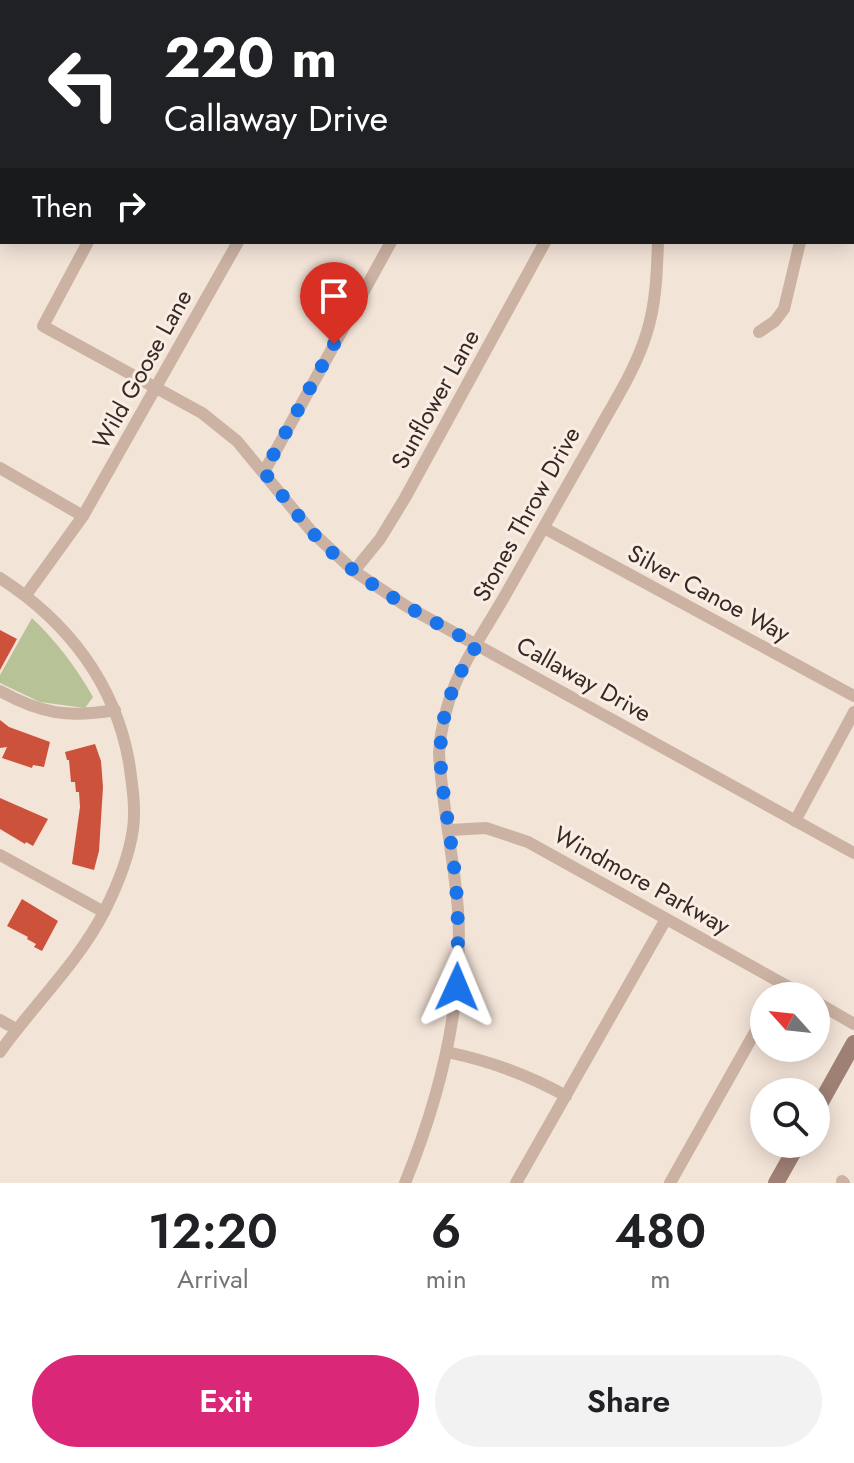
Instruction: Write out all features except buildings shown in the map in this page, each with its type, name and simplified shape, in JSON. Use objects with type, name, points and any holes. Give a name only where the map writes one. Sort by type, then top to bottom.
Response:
[{"type":"street","name":"Callaway Drive","points":[[87,244],[43,326],[202,413],[237,441],[312,532],[354,571],[406,606],[854,853]]},
{"type":"street","name":"Wild Goose Lane","points":[[26,595],[83,516],[237,244]]},
{"type":"street","points":[[264,472],[390,244]]},
{"type":"street","name":"Sunflower Lane","points":[[354,571],[380,539],[405,498],[544,244]]},
{"type":"street","name":"Stones Throw Drive","points":[[405,1183],[435,1098],[447,1052],[457,987],[458,915],[450,830],[440,774],[441,727],[459,671],[544,528],[638,355],[655,297],[658,244]]},
{"type":"street","points":[[759,332],[775,321],[784,309],[800,244]]},
{"type":"street","points":[[0,468],[83,516]]},
{"type":"street","name":"Silver Canoe Way","points":[[544,528],[854,696]]},
{"type":"street","points":[[0,578],[26,595],[57,622],[88,659],[115,710],[133,788],[133,827],[126,862],[104,912],[69,966],[0,1052]]},
{"type":"street","points":[[0,691],[45,711],[69,715],[115,710]]},
{"type":"street","points":[[795,821],[854,712]]},
{"type":"street","name":"Windmore Parkway","points":[[450,830],[486,828],[528,842],[780,982]]},
{"type":"street","points":[[0,855],[104,912]]},
{"type":"street","points":[[516,1183],[666,919]]},
{"type":"street","points":[[830,1010],[854,1024]]},
{"type":"street","points":[[0,1020],[16,1029]]},
{"type":"street","points":[[670,1183],[750,1041]]},
{"type":"street","points":[[830,1086],[854,1043]]},
{"type":"street","points":[[447,1052],[506,1067],[566,1096]]},
{"type":"street","points":[[776,1183],[790,1158]]},
{"type":"green space","points":[[32,618],[58,646],[87,686],[93,697],[85,708],[40,702],[0,683],[0,675]]},
{"type":"route","points":[[334,344],[264,472],[312,532],[354,571],[406,606],[477,645],[459,671],[448,700],[439,753],[457,895],[457,987]]}]
